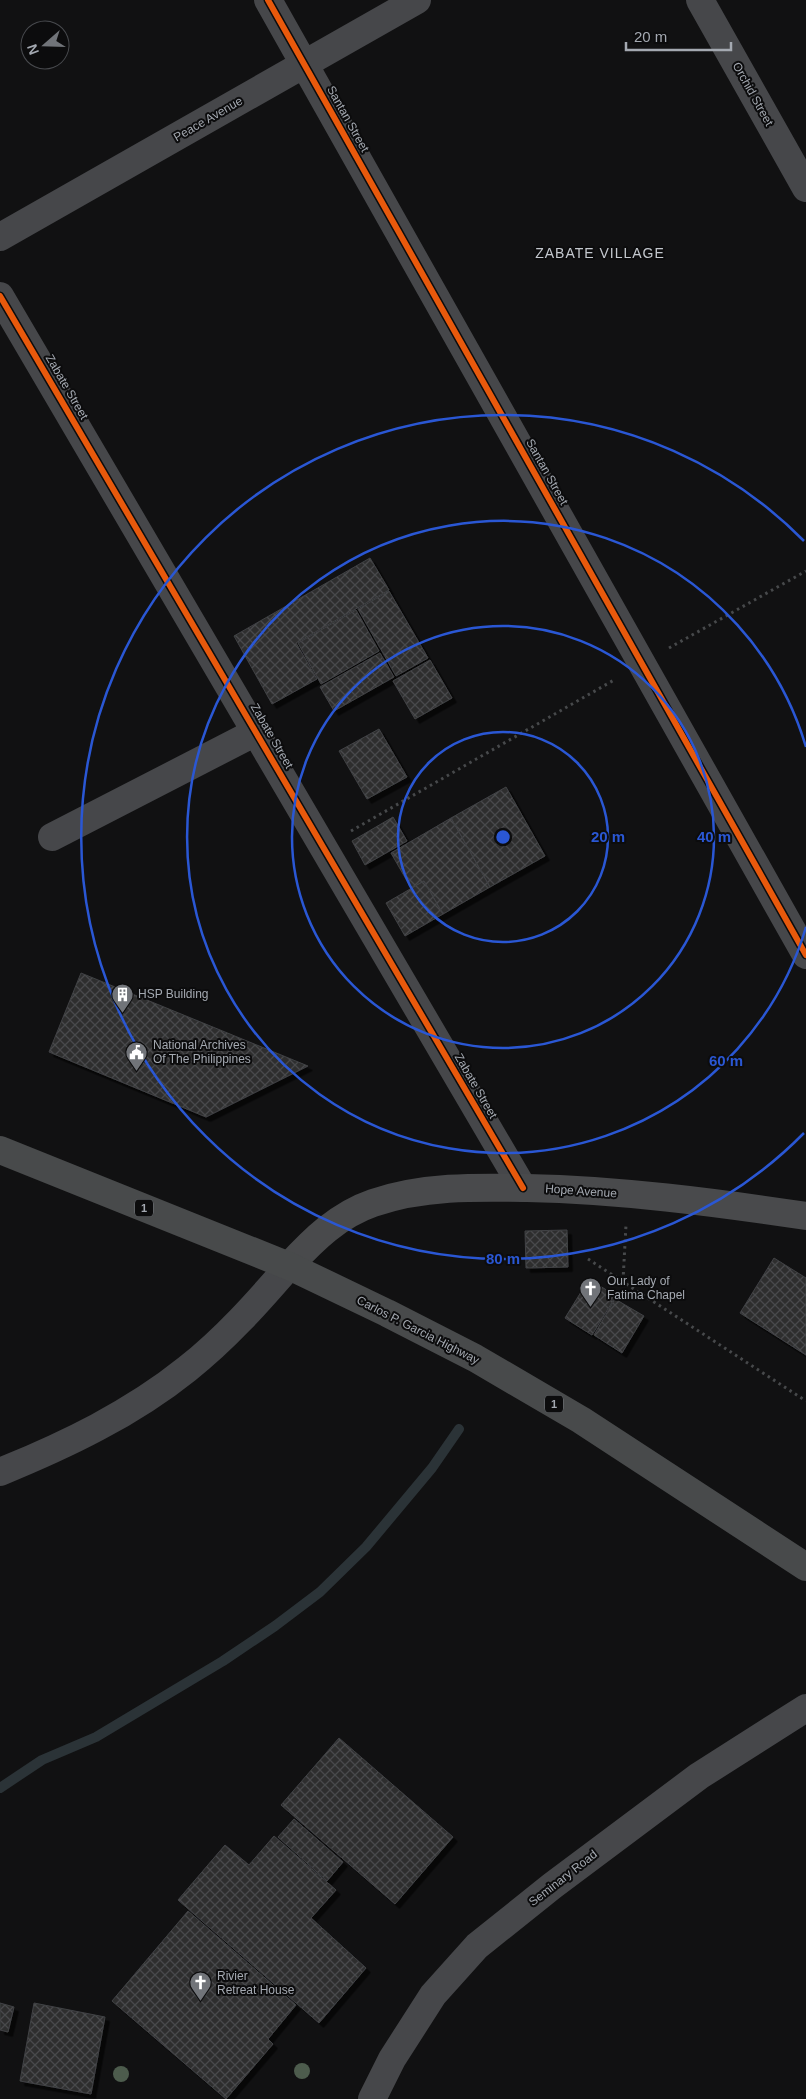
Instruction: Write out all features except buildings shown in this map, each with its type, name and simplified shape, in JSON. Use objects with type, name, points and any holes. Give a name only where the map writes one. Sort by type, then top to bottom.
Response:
[{"type":"highway","name":"Carlos P. Garcia Highway","points":[[0,1150],[289,1266],[396,1317],[483,1362],[581,1420],[806,1567]]},
{"type":"main road","name":"Hope Avenue","points":[[289,1266],[327,1228],[350,1213],[371,1203],[403,1194],[441,1189],[490,1186],[575,1189],[674,1198],[806,1216]]},
{"type":"street","name":"Santan Street","points":[[268,0],[806,955]]},
{"type":"street","name":"Peace Avenue","points":[[0,237],[417,0]]},
{"type":"street","name":"Orchid Street","points":[[700,0],[806,188]]},
{"type":"street","name":"Zabate Street","points":[[0,296],[523,1188]]},
{"type":"street","points":[[52,837],[256,732]]},
{"type":"street","points":[[0,1472],[49,1452],[104,1425],[179,1375],[223,1337],[289,1266]]},
{"type":"street","name":"Seminary Road","points":[[372,2099],[392,2059],[433,1995],[477,1946],[552,1886],[691,1782],[806,1708]]},
{"type":"path","points":[[323,847],[806,571]]},
{"type":"path","points":[[623,1281],[625,1235]]},
{"type":"path","points":[[588,1259],[806,1401]]},
{"type":"waterway","points":[[0,1788],[42,1760],[96,1737],[223,1661],[275,1626],[320,1592],[366,1547],[432,1468],[459,1429]]},
{"type":"cycle path","points":[[268,0],[806,955]]},
{"type":"cycle path","points":[[0,296],[523,1188]]},
{"type":"place","name":"HSP Building","points":[[122,1013]]},
{"type":"place","name":"National Archives Of The Philippines","points":[[137,1071]]},
{"type":"place","name":"Our Lady of Fatima Chapel","points":[[591,1307]]},
{"type":"place","name":"Rivier Retreat House","points":[[201,2002]]},
{"type":"district","name":"ZABATE VILLAGE","points":[[600,253]]}]
